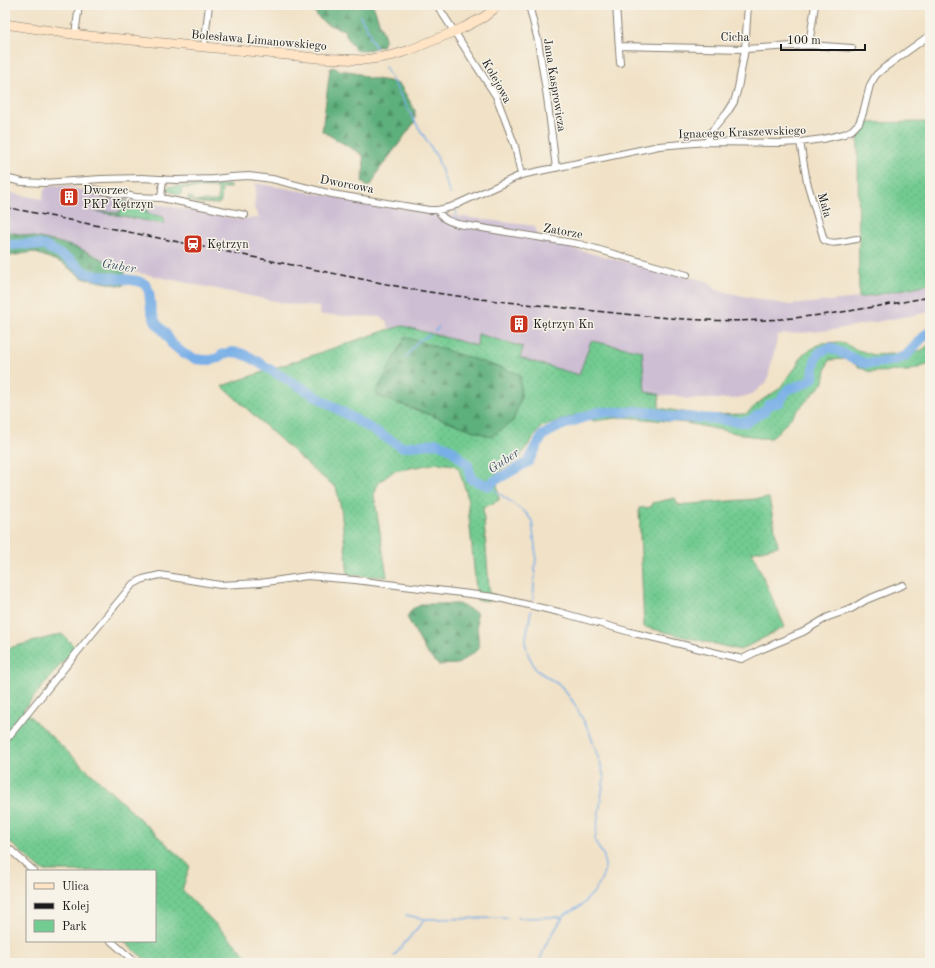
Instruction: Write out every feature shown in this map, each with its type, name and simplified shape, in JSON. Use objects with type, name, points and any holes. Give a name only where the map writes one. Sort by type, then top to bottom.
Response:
[{"type":"street","points":[[75,35],[79,5]]},
{"type":"street","points":[[204,47],[209,5]]},
{"type":"street","name":"Kolejowa","points":[[437,5],[496,96],[515,146],[521,176]]},
{"type":"street","name":"Bolesława Limanowskiego","points":[[5,24],[75,35],[317,58],[364,60],[410,50],[480,20],[499,5]]},
{"type":"street","name":"Jana Kasprowicza","points":[[529,5],[538,41],[556,168]]},
{"type":"street","points":[[616,5],[620,63]]},
{"type":"street","points":[[707,142],[710,133],[734,102],[745,49],[748,5]]},
{"type":"street","points":[[809,45],[815,5]]},
{"type":"street","name":"Ignacego Kraszewskiego","points":[[521,176],[660,146],[707,142],[800,142],[844,134],[855,128],[859,123],[862,117],[870,85],[875,77],[884,68],[930,35]]},
{"type":"street","name":"Cicha","points":[[618,46],[745,49],[809,45],[852,48]]},
{"type":"street","name":"Mała","points":[[800,142],[807,182],[824,240],[832,243],[857,239]]},
{"type":"street","name":"Dworcowa","points":[[5,178],[22,182],[38,182],[121,178],[176,180],[214,179],[249,176],[272,178],[332,194],[429,210],[438,210],[451,207],[521,176]]},
{"type":"street","points":[[161,198],[163,179]]},
{"type":"street","points":[[85,180],[85,184],[92,189],[140,198],[161,198],[246,215]]},
{"type":"street","name":"Zatorze","points":[[438,210],[445,220],[458,224],[579,244],[687,275]]},
{"type":"street","points":[[5,741],[132,585],[144,579],[160,575],[220,585],[260,583],[307,576],[355,580],[494,597],[559,612],[630,632],[742,659],[803,632],[828,616],[852,609],[866,600],[903,585]]},
{"type":"street","points":[[5,845],[33,870]]},
{"type":"street","points":[[112,942],[136,963]]},
{"type":"shaded area","points":[[255,183],[417,211],[535,226],[538,240],[707,281],[719,291],[789,305],[859,298],[930,284],[930,312],[833,330],[778,335],[767,382],[751,395],[732,399],[687,399],[675,395],[601,398],[506,368],[388,327],[388,322],[382,317],[320,315],[319,307],[289,304],[125,270],[81,249],[58,242],[5,231],[5,192],[42,199],[45,188],[53,185],[67,186],[91,193],[238,219],[259,218],[254,208]]},
{"type":"green space","points":[[311,5],[373,5],[385,38],[382,46],[365,51],[355,49],[344,30],[321,20]]},
{"type":"green space","points":[[333,67],[339,70],[355,72],[368,78],[389,81],[400,85],[415,110],[414,123],[378,171],[372,184],[367,187],[362,181],[364,170],[363,155],[322,131],[330,69]]},
{"type":"green space","points":[[930,122],[930,284],[859,298],[858,140],[864,123]]},
{"type":"green space","points":[[230,185],[230,188],[222,188],[221,202],[218,204],[197,203],[193,202],[187,198],[192,197],[193,201],[218,201],[218,188],[182,188],[181,195],[168,191],[168,187],[176,186]]},
{"type":"green space","points":[[123,201],[135,203],[135,207],[140,207],[141,204],[147,205],[148,211],[145,211],[145,213],[164,217],[163,224],[95,211],[119,213],[121,209],[130,210],[130,207],[121,207]]},
{"type":"green space","points":[[5,231],[58,242],[81,249],[125,270],[123,286],[83,278],[62,263],[33,252],[5,257]]},
{"type":"green space","points":[[403,326],[477,346],[478,334],[523,347],[520,358],[579,375],[591,341],[642,351],[645,392],[659,394],[659,408],[701,415],[746,414],[762,400],[779,389],[796,367],[803,354],[822,343],[841,342],[855,349],[874,355],[911,353],[922,350],[930,344],[930,364],[908,371],[870,372],[847,359],[829,360],[824,382],[772,438],[760,438],[687,423],[624,417],[593,421],[588,411],[541,427],[519,458],[496,473],[499,500],[483,508],[490,601],[477,600],[467,495],[459,470],[454,465],[438,463],[394,471],[378,483],[374,495],[387,577],[348,575],[341,508],[336,487],[316,472],[222,386],[387,330]]},
{"type":"green space","points":[[405,337],[520,374],[521,398],[513,421],[491,437],[375,395]]},
{"type":"green space","points":[[675,498],[678,505],[769,498],[778,546],[752,552],[785,627],[740,650],[644,627],[639,508],[652,507],[652,503]]},
{"type":"green space","points":[[423,604],[458,604],[476,612],[479,649],[458,664],[438,665],[426,652],[407,617],[412,609]]},
{"type":"green space","points":[[62,634],[75,647],[23,710],[190,866],[182,890],[254,963],[149,963],[125,942],[156,942],[156,870],[42,870],[5,838],[5,649]]},
{"type":"waterway","points":[[360,16],[370,33],[370,38],[376,48]]},
{"type":"waterway","points":[[385,67],[414,120],[437,157],[450,194]]},
{"type":"waterway","points":[[456,211],[456,215]]},
{"type":"waterway","name":"Guber","points":[[5,247],[10,245],[26,244],[45,246],[70,260],[86,273],[138,281],[145,284],[149,291],[151,310],[156,323],[166,334],[172,344],[184,354],[196,359],[204,360],[218,358],[223,354],[231,352],[240,353],[250,357],[402,447],[437,443],[451,449],[468,465],[471,479],[489,486],[494,481],[528,462],[543,435],[560,426],[598,412],[635,411],[656,413],[671,417],[747,422],[765,411],[769,405],[780,402],[789,389],[806,383],[813,378],[816,358],[825,349],[831,348],[864,363],[891,361],[906,356],[930,331]]},
{"type":"waterway","points":[[435,331],[439,327]]},
{"type":"waterway","points":[[405,358],[418,341],[430,335]]},
{"type":"waterway","points":[[489,486],[526,513],[532,521],[536,555],[533,601]]},
{"type":"waterway","points":[[531,611],[525,642],[528,654],[536,670],[561,686],[574,703],[589,731],[604,778],[595,840],[604,856],[605,868],[601,881],[594,892],[581,906],[564,915],[545,946],[539,963]]},
{"type":"waterway","points":[[406,915],[425,919],[508,918]]},
{"type":"waterway","points":[[517,918],[563,917]]},
{"type":"waterway","points":[[394,956],[425,919]]},
{"type":"railway","points":[[5,207],[411,289],[454,296],[630,315],[720,321],[787,319],[868,308],[930,297]]},
{"type":"place","name":"Dworzec PKP Kętrzyn","points":[[69,197]]},
{"type":"place","name":"Kętrzyn","points":[[193,244]]},
{"type":"place","name":"Kętrzyn Kn","points":[[519,324]]}]
